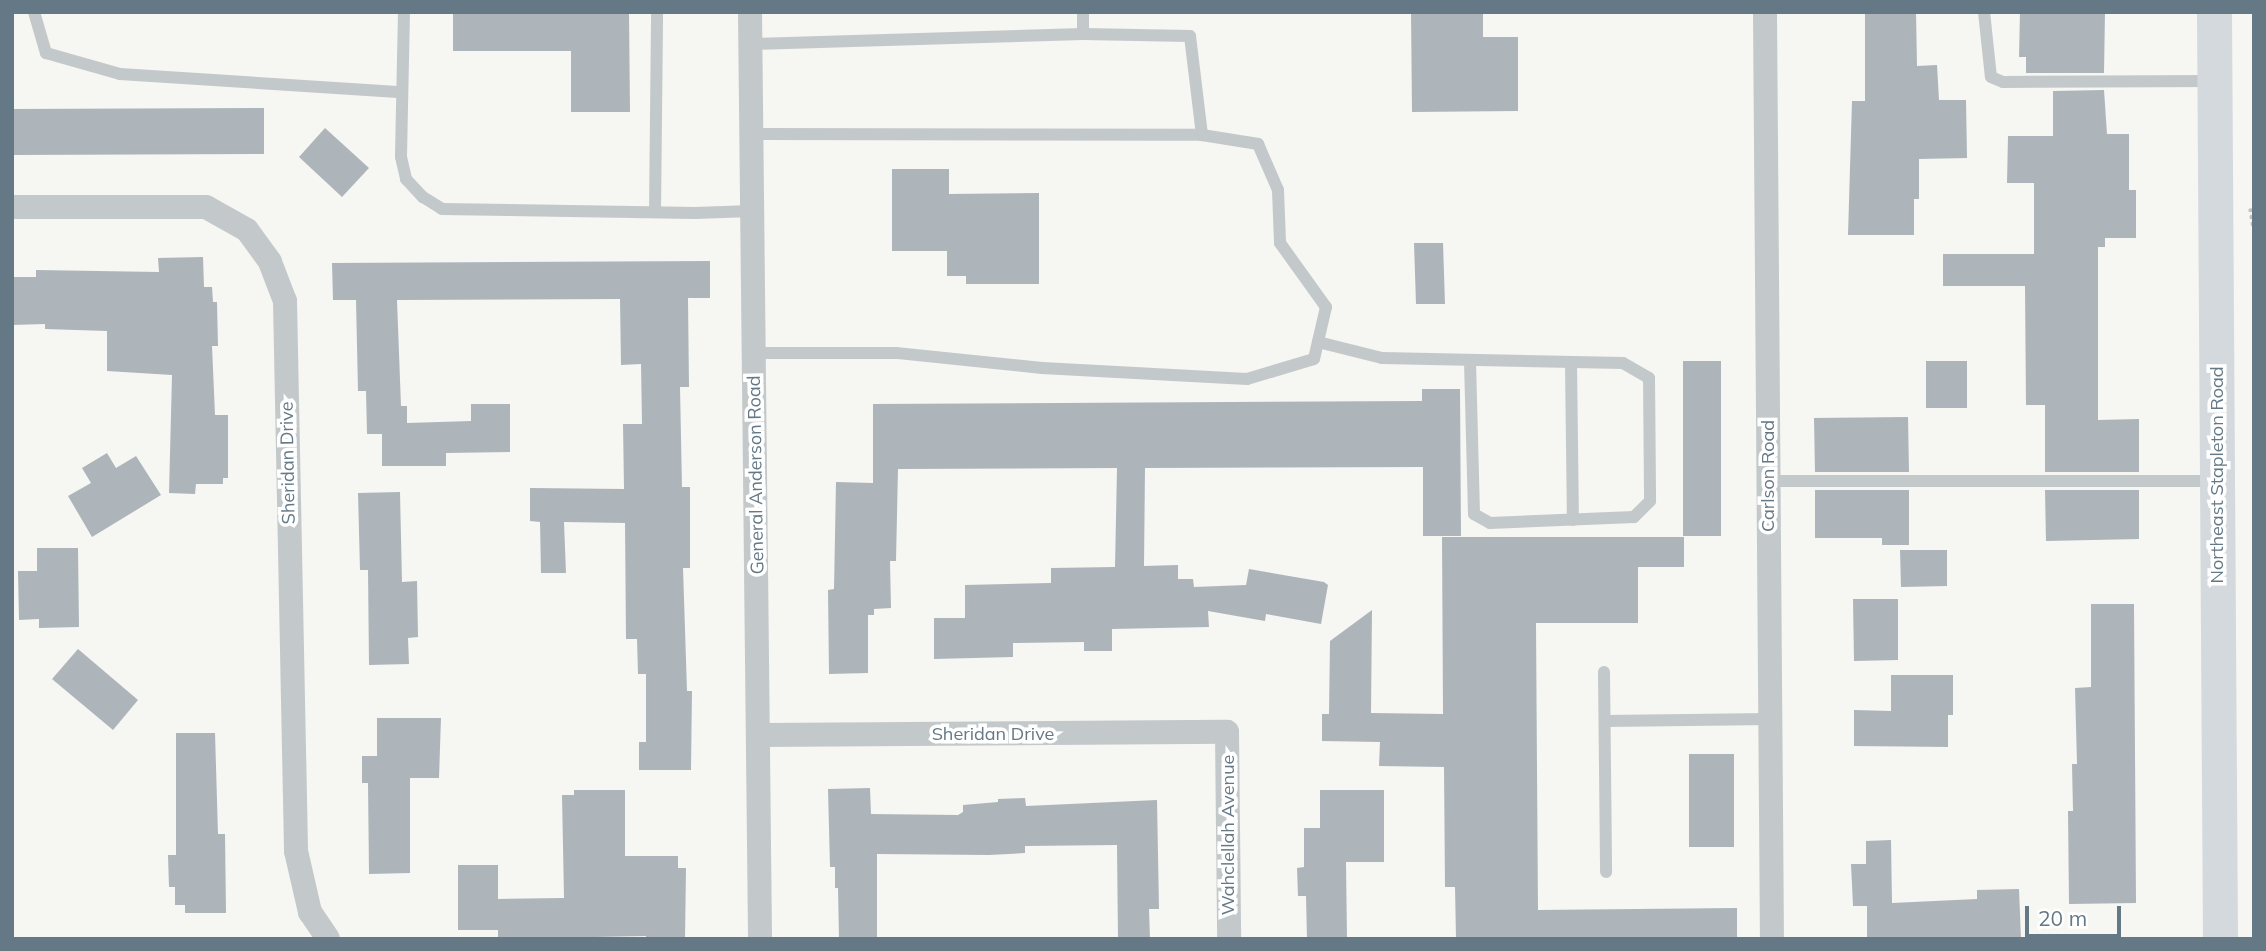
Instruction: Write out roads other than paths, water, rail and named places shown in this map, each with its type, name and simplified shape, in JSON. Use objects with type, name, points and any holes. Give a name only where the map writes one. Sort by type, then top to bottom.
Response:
[{"type":"street","name":"General Anderson Road","points":[[750,12],[761,939]]},
{"type":"street","name":"Carlson Road","points":[[1765,12],[1772,939]]},
{"type":"street","name":"Northeast Stapleton Road","points":[[2214,12],[2220,939]]},
{"type":"street","name":"Sheridan Drive","points":[[12,207],[206,207],[247,230],[270,262],[285,301],[296,851],[310,912],[328,939]]},
{"type":"street","name":"Sheridan Drive","points":[[760,735],[1227,732]]},
{"type":"street","name":"Wahclellah Avenue","points":[[1227,732],[1229,939]]},
{"type":"lane","points":[[34,12],[46,52],[120,74],[401,92]]},
{"type":"lane","points":[[404,12],[401,157],[406,179],[423,197],[442,209],[752,211]]},
{"type":"lane","points":[[655,212],[657,12]]},
{"type":"lane","points":[[1083,12],[1083,34]]},
{"type":"lane","points":[[1984,12],[1991,77],[2003,82],[2214,81]]},
{"type":"lane","points":[[750,44],[1083,34],[1189,36],[1202,135]]},
{"type":"lane","points":[[751,134],[1202,135],[1258,144],[1278,190],[1280,243],[1326,307],[1314,359],[1247,379],[1042,368],[896,353],[754,353]]},
{"type":"lane","points":[[1318,342],[1382,358],[1623,363],[1649,378],[1650,501],[1634,517],[1490,523],[1474,514],[1470,360]]},
{"type":"lane","points":[[1571,362],[1573,520]]},
{"type":"lane","points":[[1768,481],[2217,481]]},
{"type":"lane","points":[[1604,672],[1606,872]]},
{"type":"lane","points":[[1605,721],[1770,719]]}]
